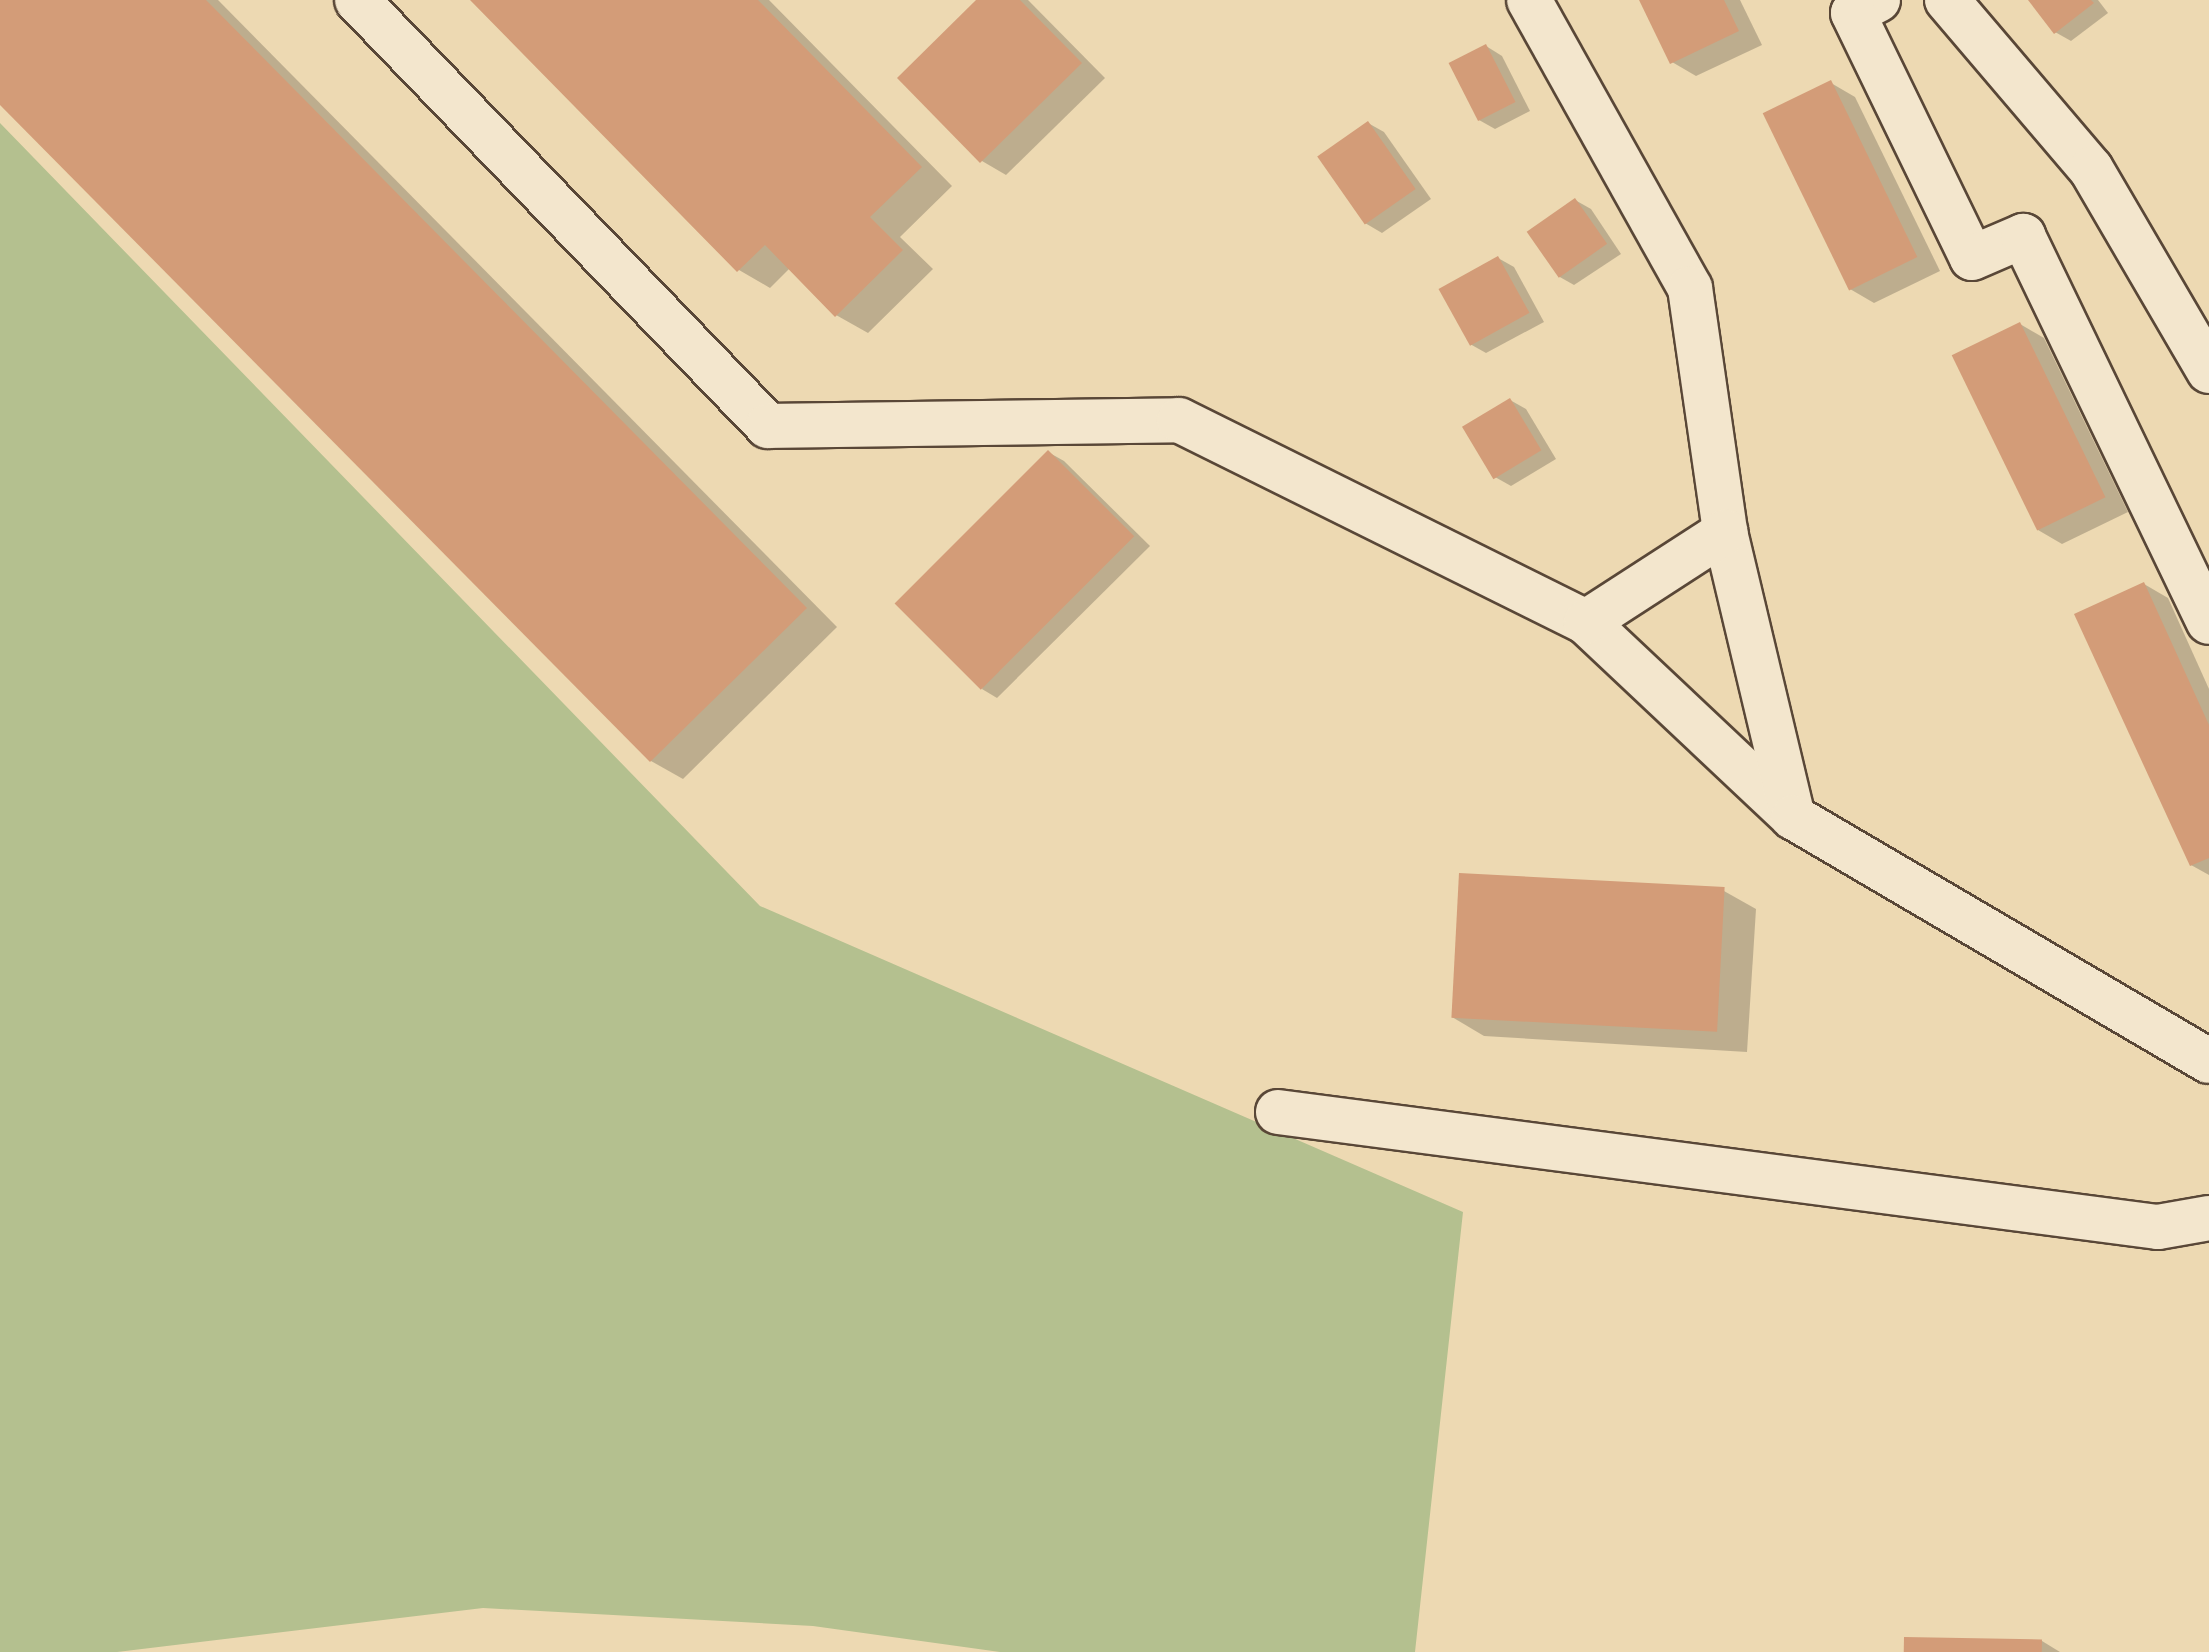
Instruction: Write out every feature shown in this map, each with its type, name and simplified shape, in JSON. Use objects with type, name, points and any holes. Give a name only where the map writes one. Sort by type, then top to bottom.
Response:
[{"type":"street","points":[[357,0],[768,426],[1179,420],[1586,622],[1793,817],[2209,1061]]},
{"type":"street","points":[[1529,0],[1690,288],[1725,532],[1793,817]]},
{"type":"street","points":[[1878,0],[1853,13],[1972,258],[2023,236],[2209,622]]},
{"type":"street","points":[[1947,0],[2091,169],[2209,371]]},
{"type":"street","points":[[1586,622],[1725,532]]},
{"type":"street","points":[[1278,1112],[2158,1227],[2209,1218]]},
{"type":"green space","points":[[0,123],[760,906],[1463,1212],[1415,1652],[1000,1652],[813,1626],[483,1608],[117,1652],[0,1652]]},
{"type":"building","points":[[0,0],[206,0],[807,608],[650,762],[0,105]]},
{"type":"building","points":[[470,0],[758,0],[922,167],[870,217],[903,250],[835,317],[765,245],[737,272]]},
{"type":"building","points":[[976,0],[1020,0],[1082,63],[980,163],[897,78]]},
{"type":"building","points":[[1639,0],[1724,0],[1739,31],[1670,64]]},
{"type":"building","points":[[2028,0],[2091,0],[2094,3],[2054,34]]},
{"type":"building","points":[[1486,44],[1516,102],[1478,121],[1449,63]]},
{"type":"building","points":[[1831,80],[1917,257],[1849,290],[1763,113]]},
{"type":"building","points":[[1368,121],[1416,189],[1365,225],[1317,157]]},
{"type":"building","points":[[1575,198],[1607,244],[1559,278],[1527,232]]},
{"type":"building","points":[[1498,256],[1530,313],[1470,346],[1439,289]]},
{"type":"building","points":[[2020,322],[2105,497],[2037,531],[1952,355]]},
{"type":"building","points":[[1510,398],[1541,450],[1493,479],[1462,427]]},
{"type":"building","points":[[1048,450],[1134,536],[981,690],[895,603]]},
{"type":"building","points":[[2144,582],[2209,725],[2209,858],[2190,866],[2074,614]]},
{"type":"building","points":[[1459,873],[1725,887],[1717,1032],[1451,1018]]},
{"type":"building","points":[[1904,1637],[2042,1639],[2042,1652],[1904,1652]]}]
